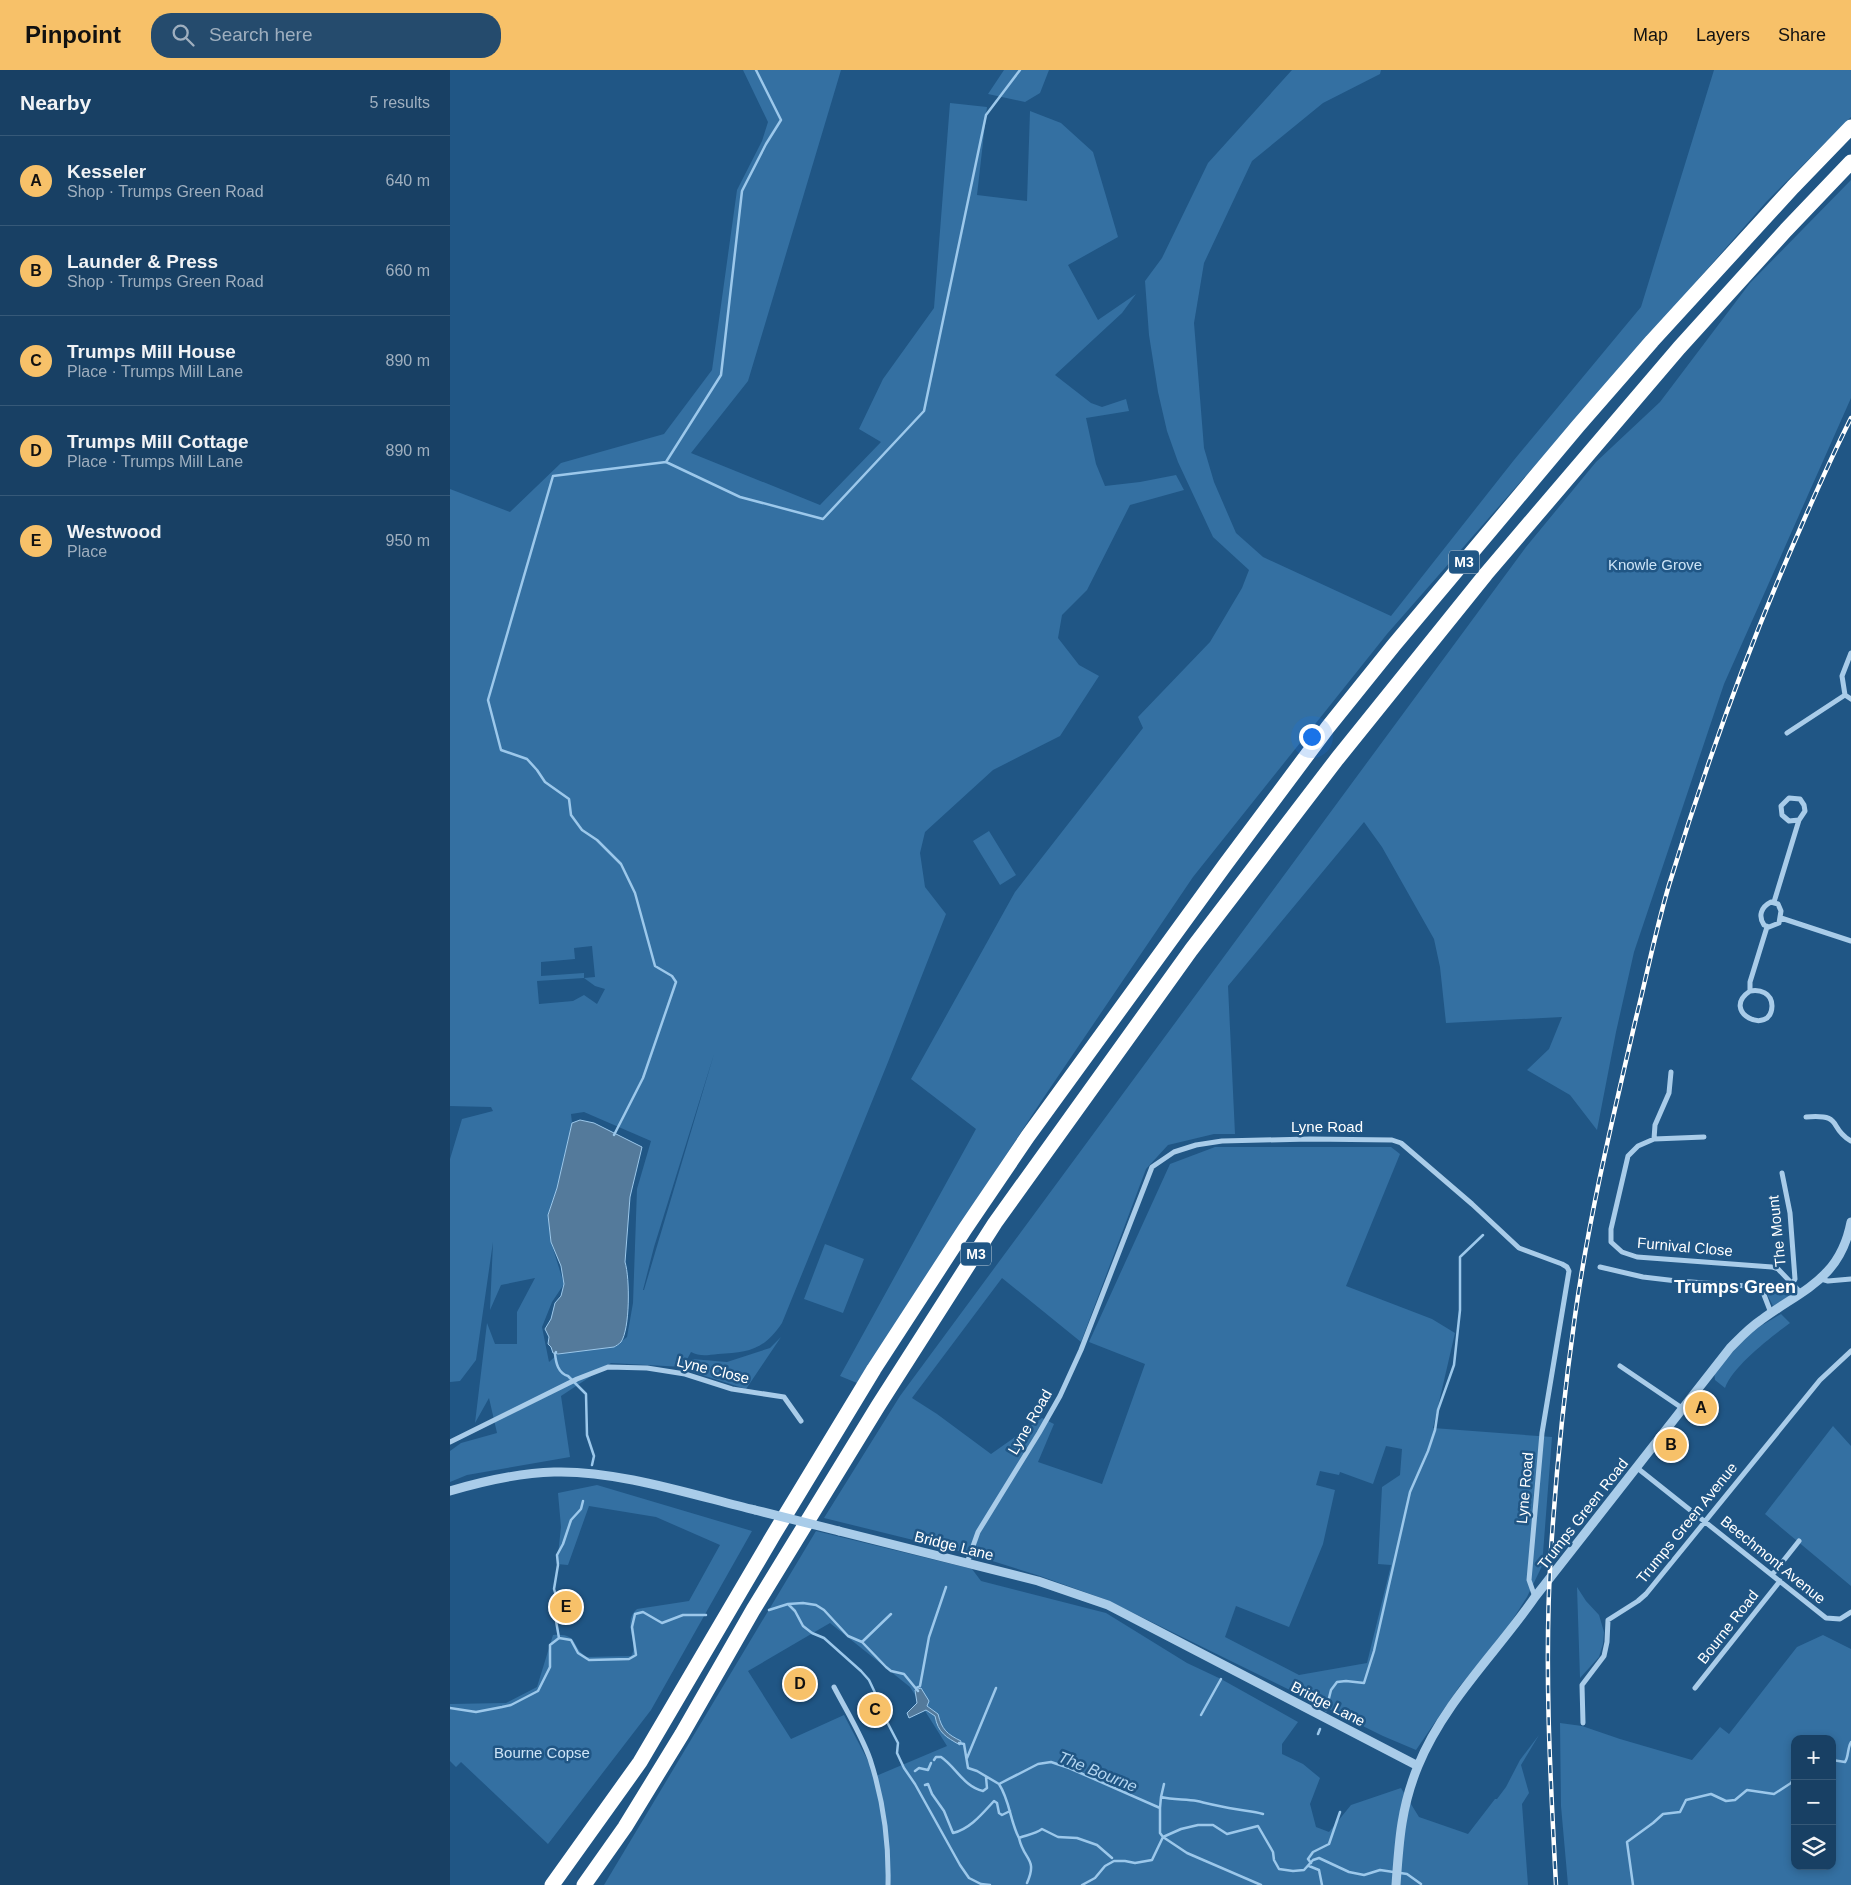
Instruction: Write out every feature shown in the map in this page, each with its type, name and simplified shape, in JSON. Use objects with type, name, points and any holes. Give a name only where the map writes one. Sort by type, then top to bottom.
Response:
[{"type":"highway","name":"M3","points":[[552,1885],[640,1762],[854,1402],[960,1238],[1028,1136],[1224,865],[1358,690],[1578,426],[1659,333],[1793,187],[1851,128]]},
{"type":"highway","name":"M3","points":[[584,1885],[625,1826],[682,1734],[753,1610],[878,1406],[995,1223],[1191,950],[1338,758],[1486,574],[1679,348],[1786,230],[1851,162]]},
{"type":"street","points":[[1851,653],[1842,676],[1845,695],[1851,699]]},
{"type":"street","points":[[1787,733],[1845,695]]},
{"type":"street","points":[[1774,902],[1799,820],[1805,813],[1804,804],[1796,798],[1787,798],[1781,806],[1782,815],[1789,821],[1799,820]]},
{"type":"street","points":[[1766,927],[1775,925],[1780,918],[1780,909],[1774,902]]},
{"type":"street","points":[[1766,927],[1762,923],[1761,912],[1765,905],[1774,902]]},
{"type":"street","points":[[1780,918],[1851,941]]},
{"type":"street","points":[[1750,991],[1762,991],[1771,1000],[1771,1010],[1764,1018],[1754,1021],[1750,1020],[1742,1013],[1740,1003],[1742,998],[1750,991],[1750,982],[1766,927]]},
{"type":"street","points":[[1654,1139],[1655,1125],[1668,1093],[1671,1072]]},
{"type":"street","points":[[1806,1117],[1828,1118],[1835,1123],[1842,1135],[1851,1141]]},
{"type":"street","name":"Furnival Close","points":[[1704,1138],[1654,1139],[1638,1146],[1628,1156],[1611,1229],[1611,1242],[1628,1255],[1637,1257],[1772,1267],[1778,1269],[1801,1293]]},
{"type":"street","name":"Lyne Road","points":[[967,1563],[978,1532],[1039,1434],[1074,1366],[1152,1167],[1174,1152],[1196,1145],[1222,1141],[1392,1140],[1401,1142],[1472,1204],[1518,1248],[1562,1264],[1569,1271],[1542,1433],[1529,1580],[1535,1597]]},
{"type":"street","name":"The Mount","points":[[1782,1173],[1790,1213],[1795,1279],[1792,1285]]},
{"type":"street","name":"Trumps Green Road","points":[[1396,1884],[1400,1829],[1418,1766],[1426,1748],[1447,1713],[1535,1597],[1573,1551],[1636,1467],[1730,1348],[1751,1328],[1821,1279],[1834,1265],[1841,1255],[1851,1222]]},
{"type":"street","points":[[1600,1267],[1653,1278],[1760,1287],[1788,1287],[1792,1285]]},
{"type":"street","points":[[1821,1279],[1828,1281],[1851,1279]]},
{"type":"street","points":[[1760,1287],[1771,1313]]},
{"type":"street","name":"Trumps Green Avenue","points":[[1583,1723],[1582,1685],[1604,1656],[1608,1620],[1646,1594],[1704,1520],[1820,1380],[1851,1350]]},
{"type":"street","points":[[1620,1366],[1682,1408]]},
{"type":"street","name":"Lyne Close","points":[[450,1442],[577,1379],[608,1367],[647,1368],[684,1374],[732,1389],[784,1397],[801,1421]]},
{"type":"street","name":"Beechmont Avenue","points":[[1636,1467],[1826,1618],[1840,1619],[1851,1612]]},
{"type":"street","name":"Bridge Lane","points":[[450,1492],[482,1482],[514,1476],[554,1472],[613,1477],[755,1510],[1038,1581],[1108,1605],[1418,1766]]},
{"type":"street","points":[[1772,1575],[1799,1541]]},
{"type":"street","name":"Bourne Road","points":[[1695,1688],[1780,1581]]},
{"type":"street","points":[[834,1687],[854,1724],[872,1767],[888,1852],[888,1885]]},
{"type":"green space","points":[[743,70],[841,70],[748,381],[691,453],[820,505],[881,442],[859,429],[883,379],[934,308],[950,103],[987,107],[977,195],[1027,201],[1030,111],[1061,123],[1093,152],[1118,237],[1068,265],[1098,320],[1136,294],[1122,313],[1055,375],[1091,403],[1102,407],[1126,399],[1129,411],[1086,418],[1096,464],[1105,486],[1176,475],[1184,490],[1130,505],[1087,590],[1062,615],[1058,638],[1079,665],[1099,676],[1060,736],[993,770],[925,832],[920,853],[925,887],[946,914],[782,1323],[761,1345],[738,1352],[698,1355],[691,1352],[683,1367],[611,1363],[561,1396],[570,1457],[467,1475],[450,1482],[450,1451],[461,1443],[497,1433],[489,1398],[475,1423],[487,1323],[495,1344],[517,1344],[517,1312],[535,1278],[501,1285],[490,1310],[493,1242],[476,1360],[460,1381],[450,1382],[450,1159],[462,1119],[493,1111],[491,1107],[450,1106],[450,489],[510,512],[561,463],[664,434],[712,370],[737,190],[762,141],[768,122]],"holes":[[[592,946],[595,977],[584,978],[584,973],[541,976],[541,962],[575,959],[574,948]],[[584,978],[595,986],[605,989],[597,1004],[584,995],[573,1001],[539,1004],[537,981]],[[714,1054],[643,1290],[654,1247]],[[584,1112],[651,1141],[637,1189],[633,1303],[627,1337],[614,1347],[558,1354],[549,1362],[542,1327],[552,1302],[564,1284],[551,1242],[548,1215],[557,1188],[572,1123],[571,1114]]]},
{"type":"green space","points":[[1004,70],[1049,70],[1040,93],[1025,102],[988,94]]},
{"type":"green space","points":[[1292,70],[1381,70],[1380,74],[1323,103],[1252,161],[1204,263],[1194,323],[1204,448],[1214,482],[1236,533],[1263,557],[1391,616],[1514,460],[1641,307],[1714,70],[1851,70],[1851,117],[1767,201],[1387,634],[1193,877],[1044,1097],[857,1383],[840,1376],[976,1129],[911,1079],[1015,892],[1143,728],[1138,717],[1210,642],[1242,588],[1249,570],[1213,537],[1178,462],[1167,431],[1158,392],[1149,335],[1145,281],[1162,258],[1208,163]]},
{"type":"green space","name":"Knowle Grove","points":[[1851,180],[1851,398],[1724,684],[1634,952],[1597,1130],[1570,1095],[1527,1070],[1549,1049],[1562,1017],[1446,1023],[1440,967],[1434,939],[1382,847],[1364,822],[1228,986],[1235,1134],[1214,1134],[1168,1145],[1146,1169],[1081,1342],[1002,1278],[912,1398],[991,1454],[1042,1418],[1054,1424],[1038,1462],[1102,1484],[1145,1364],[1089,1342],[1170,1164],[1215,1147],[1391,1147],[1400,1154],[1346,1286],[1432,1319],[1455,1333],[1433,1428],[1552,1437],[1542,1566],[1527,1597],[1504,1633],[1459,1687],[1416,1750],[1383,1736],[1107,1600],[970,1554],[824,1518],[900,1396],[1526,547],[1596,462],[1660,402],[1750,283]],"holes":[[[1386,1446],[1402,1449],[1400,1475],[1382,1487],[1378,1564],[1391,1565],[1367,1663],[1299,1675],[1225,1637],[1236,1606],[1289,1627],[1323,1544],[1335,1490],[1316,1485],[1320,1471],[1339,1475],[1340,1472],[1373,1484]]]},
{"type":"green space","points":[[989,831],[1016,875],[1000,885],[973,841]]},
{"type":"green space","points":[[825,1244],[864,1259],[843,1313],[804,1299]]},
{"type":"green space","points":[[1771,1289],[1791,1289],[1793,1292],[1773,1306],[1767,1294]]},
{"type":"green space","points":[[1781,1314],[1790,1323],[1744,1361],[1729,1379],[1725,1388],[1715,1380],[1714,1371],[1754,1330]]},
{"type":"green space","points":[[781,1337],[746,1389],[686,1370],[692,1359],[727,1362],[770,1348]]},
{"type":"green space","points":[[1833,1426],[1851,1446],[1851,1586],[1765,1514]]},
{"type":"green space","name":"Bourne Copse","points":[[597,1485],[752,1531],[651,1710],[548,1844],[461,1762],[456,1767],[450,1761],[450,1704],[506,1703],[537,1687],[553,1635],[571,1638],[578,1649],[587,1657],[631,1656],[633,1646],[630,1627],[633,1615],[637,1609],[689,1601],[720,1545],[656,1517],[589,1506],[568,1565],[557,1564],[561,1527],[558,1493]]},
{"type":"green space","points":[[816,1531],[972,1569],[981,1581],[1106,1613],[1187,1663],[1221,1679],[1298,1722],[1282,1744],[1282,1754],[1303,1764],[1320,1778],[1310,1804],[1316,1827],[1329,1832],[1351,1805],[1401,1788],[1419,1817],[1468,1834],[1506,1787],[1520,1760],[1539,1735],[1521,1765],[1529,1793],[1522,1804],[1528,1885],[604,1885]],"holes":[[[830,1623],[910,1687],[947,1746],[876,1776],[844,1715],[791,1739],[748,1671]]]},
{"type":"green space","points":[[1577,1587],[1586,1601],[1599,1615],[1604,1632],[1599,1657],[1580,1678]]},
{"type":"green space","points":[[1823,1635],[1851,1649],[1851,1885],[1568,1885],[1561,1806],[1560,1723],[1582,1726],[1692,1760],[1720,1727],[1729,1734],[1797,1647]]},
{"type":"shaded area","points":[[580,1120],[594,1123],[642,1147],[630,1197],[625,1262],[627,1269],[628,1315],[624,1335],[621,1342],[615,1347],[558,1354],[553,1353],[548,1344],[549,1337],[545,1329],[551,1319],[555,1303],[561,1296],[564,1284],[561,1266],[551,1242],[548,1215],[557,1188],[572,1123]]},
{"type":"shaded area","points":[[921,1688],[929,1701],[927,1706],[938,1714],[941,1724],[946,1731],[961,1741],[960,1745],[943,1734],[938,1727],[935,1716],[926,1710],[909,1718],[907,1713],[917,1703],[915,1690]]},
{"type":"waterway","points":[[666,462],[721,375],[742,191],[766,144],[781,120],[756,70]]},
{"type":"waterway","points":[[614,1135],[643,1078],[676,982],[672,976],[655,966],[635,893],[621,864],[597,840],[582,830],[571,815],[569,799],[545,782],[527,759],[501,750],[488,700],[553,476],[666,462],[740,497],[823,519],[924,411],[986,115],[1020,70]]},
{"type":"waterway","points":[[1326,1710],[1331,1690],[1337,1682],[1364,1683],[1374,1651],[1410,1492],[1428,1451],[1435,1430],[1438,1410],[1454,1365],[1460,1310],[1460,1257],[1483,1235]]},
{"type":"waterway","points":[[556,1352],[556,1361],[560,1370],[586,1394],[587,1435],[594,1456],[592,1465]]},
{"type":"waterway","points":[[559,1638],[555,1615],[557,1599],[554,1589],[558,1565],[557,1555],[571,1520],[581,1509],[583,1501]]},
{"type":"waterway","points":[[916,1688],[920,1686],[929,1637],[946,1587]]},
{"type":"waterway","name":"The Bourne","points":[[769,1610],[788,1604],[803,1603],[816,1605],[824,1610],[848,1636],[862,1642],[891,1671],[904,1674],[918,1691]]},
{"type":"waterway","name":"The Bourne","points":[[788,1604],[795,1611],[803,1626],[812,1633],[824,1638],[861,1671],[869,1680],[878,1699]]},
{"type":"waterway","points":[[559,1638],[571,1640],[578,1653],[589,1660],[629,1659],[636,1655],[632,1627],[635,1614],[643,1612],[662,1623],[683,1615],[706,1615]]},
{"type":"waterway","points":[[862,1642],[891,1614]]},
{"type":"waterway","name":"The Bourne","points":[[450,1708],[476,1712],[502,1707],[511,1705],[538,1691],[550,1667],[550,1645],[559,1638]]},
{"type":"waterway","points":[[1201,1715],[1221,1679]]},
{"type":"waterway","points":[[967,1758],[996,1688]]},
{"type":"waterway","name":"The Bourne","points":[[884,1716],[898,1743],[897,1753],[904,1768],[915,1784],[960,1865],[969,1878],[981,1884],[990,1885]]},
{"type":"waterway","points":[[1318,1734],[1320,1729]]},
{"type":"waterway","name":"The Bourne","points":[[1836,1761],[1845,1762],[1851,1742]]},
{"type":"waterway","name":"The Bourne","points":[[959,1743],[964,1744],[968,1768],[999,1784],[1038,1764],[1051,1762],[1160,1808],[1160,1833],[1163,1837],[1181,1829],[1198,1825],[1213,1825],[1227,1834],[1258,1826],[1273,1852],[1274,1860],[1279,1869],[1304,1870],[1313,1860],[1319,1858],[1349,1872],[1364,1875],[1380,1870],[1407,1874],[1421,1884]]},
{"type":"waterway","points":[[934,1760],[936,1757],[941,1757],[965,1781],[976,1789],[983,1791],[987,1788],[986,1777]]},
{"type":"waterway","points":[[915,1771],[919,1768],[928,1770],[931,1763]]},
{"type":"waterway","name":"The Bourne","points":[[1633,1885],[1627,1842],[1663,1814],[1680,1812],[1686,1800],[1711,1794],[1726,1801],[1735,1800],[1747,1790],[1774,1794],[1793,1780]]},
{"type":"waterway","points":[[925,1785],[928,1784],[932,1794],[944,1811],[953,1833],[970,1825],[994,1801],[997,1803],[999,1813],[1002,1815],[1010,1811]]},
{"type":"waterway","points":[[999,1784],[1006,1797],[1019,1838],[1042,1829],[1058,1837],[1077,1838],[1097,1845],[1112,1858]]},
{"type":"waterway","points":[[1161,1797],[1164,1784]]},
{"type":"waterway","points":[[1160,1808],[1161,1797],[1197,1801],[1263,1814]]},
{"type":"waterway","points":[[1311,1863],[1308,1859],[1313,1852],[1329,1844],[1340,1812]]},
{"type":"waterway","name":"The Bourne","points":[[1082,1885],[1095,1878],[1105,1866],[1114,1861],[1135,1863],[1152,1860],[1163,1837],[1187,1853],[1261,1885]]},
{"type":"waterway","points":[[1019,1838],[1021,1846],[1031,1864],[1027,1883]]},
{"type":"waterway","points":[[1309,1866],[1319,1870],[1322,1885]]},
{"type":"railway","points":[[1556,1885],[1548,1676],[1551,1551],[1567,1375],[1594,1204],[1656,935],[1683,840],[1729,705],[1763,617],[1812,501],[1851,418]]},
{"type":"place","name":"Kesseler","points":[[1701,1408]]},
{"type":"place","name":"Launder & Press","points":[[1671,1445]]},
{"type":"place","name":"Westwood","points":[[566,1607]]},
{"type":"place","name":"Trumps Mill Cottage","points":[[800,1684]]},
{"type":"place","name":"Trumps Mill House","points":[[875,1710]]},
{"type":"district","name":"Trumps Green","points":[[1735,1287]]}]
